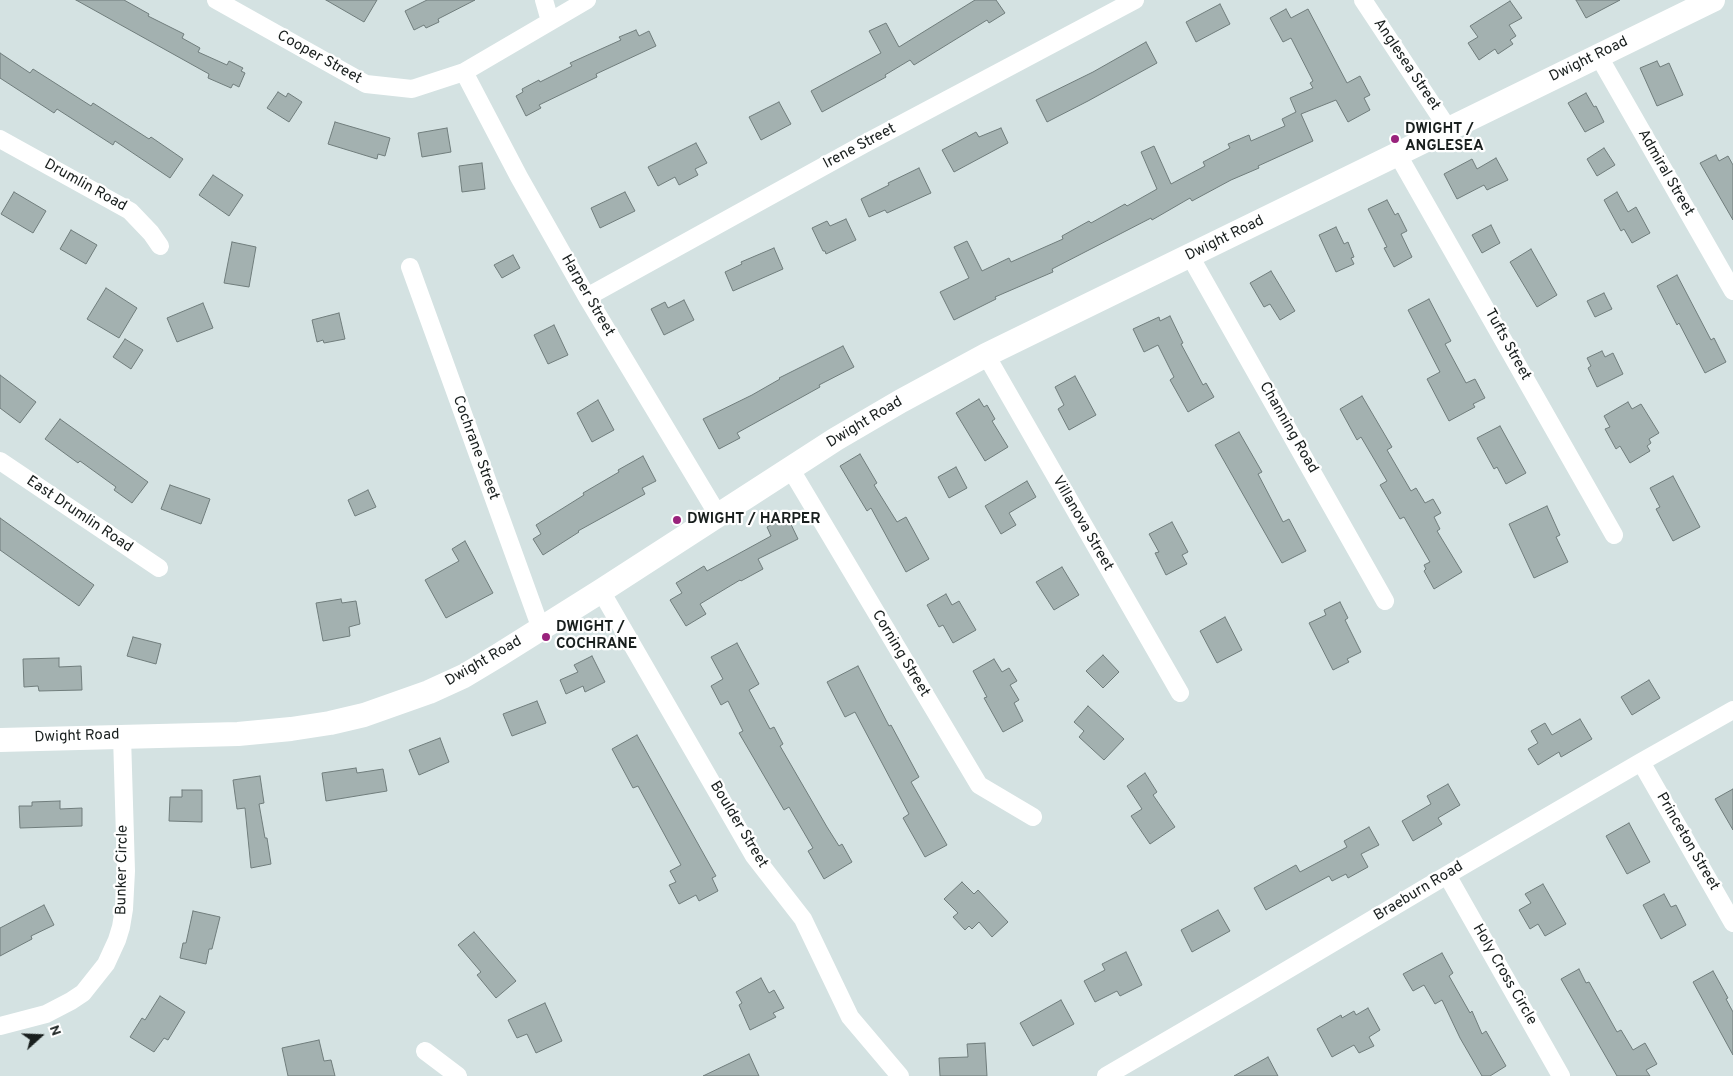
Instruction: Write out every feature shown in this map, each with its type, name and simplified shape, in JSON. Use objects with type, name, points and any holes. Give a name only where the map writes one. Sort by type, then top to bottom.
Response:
[{"type":"main road","name":"Dwight Road","points":[[0,740],[238,734],[291,729],[349,719],[412,699],[445,685],[541,629],[859,425],[986,355],[1712,0]]},
{"type":"street","name":"Cooper Street","points":[[216,0],[366,84],[412,89],[464,72],[588,0]]},
{"type":"street","points":[[544,0],[550,21]]},
{"type":"street","name":"Irene Street","points":[[587,297],[873,140],[1135,0]]},
{"type":"street","name":"Anglesea Street","points":[[1363,0],[1449,130]]},
{"type":"street","name":"Admiral Street","points":[[1598,56],[1733,291]]},
{"type":"street","name":"Harper Street","points":[[464,72],[519,177],[587,297],[718,515]]},
{"type":"street","name":"Drumlin Road","points":[[0,139],[130,211],[151,233],[160,246]]},
{"type":"street","name":"Tufts Street","points":[[1398,155],[1614,536]]},
{"type":"street","name":"Channing Road","points":[[1190,256],[1385,601]]},
{"type":"street","name":"Cochrane Street","points":[[410,267],[541,629]]},
{"type":"street","name":"Villanova Street","points":[[986,355],[1180,693]]},
{"type":"street","name":"East Drumlin Road","points":[[0,461],[159,568]]},
{"type":"street","name":"Corning Street","points":[[790,468],[979,785],[1034,818]]},
{"type":"street","name":"Boulder Street","points":[[601,591],[754,856],[803,919],[850,1016],[900,1076]]},
{"type":"street","name":"Braeburn Road","points":[[1106,1076],[1246,996],[1447,875],[1733,710]]},
{"type":"street","name":"Bunker Circle","points":[[0,1026],[32,1019],[72,1001],[91,984],[106,964],[117,940],[124,909],[126,871],[122,736]]},
{"type":"street","name":"Princeton Street","points":[[1641,762],[1733,924]]},
{"type":"street","name":"Holy Cross Circle","points":[[1447,875],[1561,1076]]},
{"type":"street","points":[[425,1051],[458,1076]]},
{"type":"building","points":[[76,0],[124,0],[149,14],[148,16],[184,34],[182,38],[200,48],[198,52],[227,65],[229,61],[243,68],[241,71],[245,73],[239,87],[233,84],[231,88],[208,78],[209,74]]},
{"type":"building","points":[[326,0],[377,0],[364,22]]},
{"type":"building","points":[[427,0],[475,0],[438,19],[439,22],[426,28],[424,25],[414,30],[405,11]]},
{"type":"building","points":[[975,0],[996,0],[1005,13],[989,23],[987,20],[914,65],[910,60],[885,75],[886,77],[822,112],[811,91],[881,53],[869,31],[886,23],[899,47]]},
{"type":"building","points":[[1576,0],[1620,0],[1586,18]]},
{"type":"building","points":[[1510,1],[1522,18],[1509,25],[1516,36],[1510,40],[1513,44],[1498,54],[1495,49],[1479,60],[1468,43],[1478,37],[1470,26]]},
{"type":"building","points":[[1220,4],[1230,24],[1196,42],[1186,22]]},
{"type":"building","points":[[1286,9],[1291,18],[1308,9],[1347,83],[1360,76],[1370,95],[1364,98],[1370,110],[1348,122],[1336,100],[1301,114],[1313,141],[1258,166],[1259,168],[1231,180],[1192,201],[1190,198],[1152,220],[1151,218],[1052,269],[1053,272],[995,297],[996,299],[954,320],[940,292],[969,278],[954,247],[967,241],[982,271],[1009,258],[1011,262],[1063,239],[1062,236],[1089,221],[1091,223],[1157,189],[1141,152],[1154,146],[1171,184],[1205,166],[1203,162],[1230,148],[1228,144],[1249,135],[1251,141],[1285,126],[1282,119],[1296,112],[1290,98],[1313,88],[1310,83],[1313,81],[1291,38],[1283,42],[1270,18]]},
{"type":"building","points":[[636,30],[639,36],[649,31],[656,46],[596,74],[597,77],[539,105],[541,108],[526,116],[516,96],[523,92],[522,89],[572,66],[570,63],[621,40],[619,37]]},
{"type":"building","points":[[1146,42],[1157,63],[1047,122],[1036,100],[1093,72]]},
{"type":"building","points":[[0,53],[30,73],[33,69],[91,106],[93,103],[149,139],[151,137],[183,159],[170,178],[115,141],[113,145],[57,109],[54,113],[0,78]]},
{"type":"building","points":[[1657,61],[1660,67],[1669,63],[1683,95],[1657,106],[1640,68]]},
{"type":"building","points":[[278,92],[286,97],[288,93],[302,102],[289,122],[267,108]]},
{"type":"building","points":[[1586,93],[1594,107],[1596,106],[1604,122],[1585,132],[1568,103]]},
{"type":"building","points":[[779,102],[791,124],[761,140],[749,117]]},
{"type":"building","points":[[335,122],[390,138],[385,156],[378,154],[377,159],[328,144]]},
{"type":"building","points":[[447,128],[451,152],[422,157],[418,133]]},
{"type":"building","points":[[1001,128],[1008,143],[954,172],[942,150],[976,132],[979,137]]},
{"type":"building","points":[[696,143],[707,163],[695,169],[698,175],[679,185],[675,177],[658,186],[648,167]]},
{"type":"building","points":[[1604,148],[1615,165],[1597,176],[1587,159]]},
{"type":"building","points":[[1716,155],[1719,161],[1728,156],[1733,165],[1733,220],[1700,163]]},
{"type":"building","points":[[1496,158],[1508,180],[1487,190],[1484,185],[1457,199],[1444,174],[1472,159],[1477,169]]},
{"type":"building","points":[[482,163],[485,189],[462,192],[459,166]]},
{"type":"building","points":[[919,168],[931,193],[887,213],[885,210],[869,217],[861,199]]},
{"type":"building","points":[[213,175],[243,195],[229,216],[199,195]]},
{"type":"building","points":[[14,192],[46,211],[33,233],[1,214]]},
{"type":"building","points":[[625,192],[635,211],[600,228],[591,208]]},
{"type":"building","points":[[1617,192],[1628,212],[1636,207],[1650,233],[1632,243],[1624,229],[1621,231],[1604,200]]},
{"type":"building","points":[[1387,200],[1395,215],[1398,213],[1407,231],[1401,234],[1412,257],[1394,267],[1384,248],[1387,247],[1368,209]]},
{"type":"building","points":[[846,219],[856,240],[826,254],[812,228],[827,221],[830,226]]},
{"type":"building","points":[[1491,225],[1500,243],[1482,253],[1472,235]]},
{"type":"building","points":[[1336,227],[1344,244],[1348,242],[1354,257],[1351,258],[1354,264],[1336,272],[1319,235]]},
{"type":"building","points":[[71,230],[97,245],[86,264],[60,249]]},
{"type":"building","points":[[232,242],[256,247],[249,287],[224,283]]},
{"type":"building","points":[[774,248],[783,269],[733,291],[725,272],[742,264],[741,262]]},
{"type":"building","points":[[1531,249],[1557,295],[1537,307],[1510,262]]},
{"type":"building","points":[[513,255],[520,268],[502,278],[494,265]]},
{"type":"building","points":[[1271,271],[1295,311],[1280,320],[1270,304],[1264,307],[1250,283]]},
{"type":"building","points":[[1677,275],[1711,340],[1714,338],[1726,362],[1705,373],[1657,286]]},
{"type":"building","points":[[106,288],[137,308],[119,338],[87,319]]},
{"type":"building","points":[[1604,293],[1612,309],[1595,317],[1587,301]]},
{"type":"building","points":[[1429,299],[1451,341],[1445,344],[1466,383],[1475,379],[1485,398],[1473,404],[1475,407],[1449,421],[1427,379],[1440,372],[1408,310]]},
{"type":"building","points":[[684,300],[694,320],[664,335],[651,309],[665,302],[668,308]]},
{"type":"building","points":[[203,303],[213,328],[177,342],[167,318]]},
{"type":"building","points":[[339,313],[345,339],[324,343],[323,340],[317,342],[312,320]]},
{"type":"building","points":[[1170,316],[1183,343],[1181,344],[1203,385],[1206,383],[1214,397],[1188,412],[1170,380],[1174,377],[1158,345],[1144,352],[1133,329],[1159,317],[1160,321]]},
{"type":"building","points":[[554,325],[568,355],[548,364],[534,335]]},
{"type":"building","points":[[125,339],[143,350],[131,369],[113,357]]},
{"type":"building","points":[[843,346],[854,367],[819,385],[820,387],[737,433],[740,438],[719,449],[703,419]]},
{"type":"building","points":[[1602,351],[1605,357],[1613,353],[1623,374],[1597,387],[1588,368],[1591,366],[1587,358]]},
{"type":"building","points":[[0,375],[36,402],[20,423],[0,408]]},
{"type":"building","points":[[1075,376],[1096,415],[1069,430],[1058,409],[1064,405],[1055,387]]},
{"type":"building","points":[[1362,396],[1392,447],[1387,450],[1411,491],[1416,488],[1425,503],[1433,499],[1441,513],[1434,517],[1440,529],[1437,531],[1462,572],[1434,589],[1424,571],[1426,569],[1424,565],[1430,562],[1404,517],[1400,519],[1380,485],[1387,481],[1361,437],[1357,440],[1340,409]]},
{"type":"building","points":[[979,399],[984,407],[987,405],[995,419],[992,421],[1008,447],[985,461],[956,413]]},
{"type":"building","points":[[598,400],[614,430],[592,442],[577,413]]},
{"type":"building","points":[[1628,402],[1632,409],[1641,404],[1659,433],[1649,439],[1651,443],[1647,446],[1650,451],[1630,463],[1620,446],[1616,449],[1605,429],[1610,427],[1604,416]]},
{"type":"building","points":[[60,419],[148,482],[132,503],[114,490],[116,487],[45,439]]},
{"type":"building","points":[[1500,426],[1526,473],[1506,484],[1497,467],[1494,469],[1477,438]]},
{"type":"building","points":[[1239,432],[1262,472],[1258,474],[1283,522],[1289,519],[1306,551],[1282,563],[1215,445]]},
{"type":"building","points":[[860,454],[877,483],[874,485],[897,522],[906,517],[929,559],[906,572],[871,508],[867,511],[840,466]]},
{"type":"building","points":[[643,456],[656,481],[642,488],[645,494],[578,531],[543,555],[533,539],[541,534],[536,525],[584,495],[583,493],[619,472],[618,470]]},
{"type":"building","points":[[956,467],[967,488],[949,498],[938,477]]},
{"type":"building","points":[[1673,476],[1700,527],[1673,541],[1656,509],[1660,507],[1650,488]]},
{"type":"building","points":[[1027,481],[1036,497],[1009,513],[1016,525],[1001,534],[985,506]]},
{"type":"building","points":[[170,485],[210,499],[201,524],[161,509]]},
{"type":"building","points":[[368,490],[376,507],[355,516],[348,500]]},
{"type":"building","points":[[1547,506],[1560,535],[1556,537],[1568,562],[1534,578],[1509,524]]},
{"type":"building","points":[[787,516],[798,539],[758,559],[763,569],[740,580],[700,604],[706,614],[686,626],[670,600],[682,593],[676,583],[704,566],[707,571],[771,536],[767,527]]},
{"type":"building","points":[[0,518],[94,585],[79,606],[0,550]]},
{"type":"building","points":[[1172,522],[1188,552],[1182,555],[1187,564],[1166,575],[1155,553],[1159,552],[1149,534]]},
{"type":"building","points":[[465,541],[493,593],[446,618],[425,580],[459,561],[452,549]]},
{"type":"building","points":[[1062,567],[1079,595],[1054,610],[1036,582]]},
{"type":"building","points":[[946,594],[952,605],[959,601],[976,630],[953,643],[943,625],[939,627],[927,605]]},
{"type":"building","points":[[341,599],[342,603],[356,601],[360,624],[349,627],[350,636],[323,641],[316,603]]},
{"type":"building","points":[[1340,602],[1348,618],[1345,620],[1361,652],[1347,659],[1349,662],[1333,670],[1309,623],[1326,615],[1324,610]]},
{"type":"building","points":[[1225,617],[1242,650],[1217,663],[1200,631]]},
{"type":"building","points":[[133,637],[161,644],[156,664],[127,656]]},
{"type":"building","points":[[737,643],[759,684],[749,690],[770,729],[774,727],[783,744],[780,746],[827,827],[839,846],[842,844],[852,862],[824,879],[808,851],[813,848],[789,807],[784,810],[739,733],[743,731],[728,701],[721,705],[711,686],[723,679],[711,657]]},
{"type":"building","points":[[1103,655],[1119,672],[1103,688],[1086,671]]},
{"type":"building","points":[[592,656],[605,682],[585,692],[583,686],[566,694],[560,680],[578,672],[574,665]]},
{"type":"building","points":[[59,658],[59,667],[81,666],[82,690],[39,691],[38,686],[24,687],[23,659]]},
{"type":"building","points":[[994,659],[1002,672],[1009,668],[1017,681],[1010,685],[1019,700],[1014,703],[1023,721],[1003,732],[984,698],[987,697],[973,671]]},
{"type":"building","points":[[858,666],[889,726],[891,725],[919,777],[911,782],[947,845],[925,857],[903,818],[909,814],[855,712],[845,717],[827,682]]},
{"type":"building","points":[[1649,680],[1660,698],[1632,715],[1621,697]]},
{"type":"building","points":[[537,701],[546,723],[512,736],[503,714]]},
{"type":"building","points":[[1088,706],[1124,739],[1104,760],[1079,737],[1084,731],[1074,722]]},
{"type":"building","points":[[1580,719],[1592,739],[1561,757],[1559,752],[1538,765],[1528,749],[1538,743],[1531,731],[1545,723],[1552,735]]},
{"type":"building","points":[[637,735],[716,876],[712,878],[718,891],[699,901],[696,895],[679,904],[669,885],[676,882],[670,871],[681,865],[638,786],[633,788],[612,749]]},
{"type":"building","points":[[440,738],[449,762],[419,775],[409,750]]},
{"type":"building","points":[[356,768],[357,773],[383,769],[387,791],[326,801],[322,773]]},
{"type":"building","points":[[1145,773],[1157,792],[1153,795],[1175,827],[1150,844],[1131,816],[1142,809],[1127,786]]},
{"type":"building","points":[[260,776],[264,803],[259,804],[271,864],[251,868],[245,808],[237,809],[233,780]]},
{"type":"building","points":[[1448,784],[1460,805],[1438,818],[1442,824],[1413,841],[1402,821],[1431,804],[1427,796]]},
{"type":"building","points":[[1733,789],[1733,830],[1715,799]]},
{"type":"building","points":[[182,790],[202,790],[202,822],[169,821],[170,797],[182,797]]},
{"type":"building","points":[[60,801],[60,809],[82,808],[82,826],[20,828],[19,806],[32,806],[32,802]]},
{"type":"building","points":[[1629,823],[1650,862],[1627,874],[1606,836]]},
{"type":"building","points":[[1369,827],[1379,845],[1361,854],[1368,867],[1348,878],[1346,874],[1332,881],[1329,876],[1266,910],[1254,888],[1296,865],[1300,872],[1347,847],[1344,841]]},
{"type":"building","points":[[962,882],[974,894],[978,890],[1008,922],[992,937],[979,922],[972,929],[969,926],[965,930],[953,917],[958,913],[944,899]]},
{"type":"building","points":[[1543,884],[1566,924],[1545,936],[1538,924],[1530,929],[1519,910],[1531,903],[1525,894]]},
{"type":"building","points":[[1664,894],[1671,907],[1676,905],[1686,925],[1661,939],[1643,905]]},
{"type":"building","points":[[44,905],[54,925],[31,936],[32,939],[0,956],[0,928]]},
{"type":"building","points":[[1218,910],[1230,931],[1192,952],[1181,930]]},
{"type":"building","points":[[193,911],[220,917],[206,964],[180,958],[183,943],[186,943]]},
{"type":"building","points":[[474,932],[516,981],[496,998],[477,975],[481,972],[458,945]]},
{"type":"building","points":[[1126,952],[1142,985],[1120,996],[1117,991],[1095,1002],[1084,981],[1105,970],[1102,964]]},
{"type":"building","points":[[1442,953],[1453,973],[1449,976],[1470,1013],[1472,1011],[1482,1034],[1486,1031],[1506,1066],[1490,1076],[1482,1076],[1460,1038],[1442,1000],[1435,1004],[1424,985],[1413,991],[1403,974]]},
{"type":"building","points":[[1579,969],[1586,983],[1589,982],[1617,1032],[1621,1030],[1633,1050],[1645,1043],[1657,1064],[1646,1070],[1650,1076],[1617,1076],[1561,979]]},
{"type":"building","points":[[1713,971],[1728,998],[1726,999],[1733,1012],[1733,1055],[1693,982]]},
{"type":"building","points":[[761,978],[769,993],[774,990],[784,1008],[773,1013],[776,1017],[750,1030],[739,1005],[742,1003],[736,992]]},
{"type":"building","points":[[160,996],[185,1012],[168,1040],[164,1038],[154,1052],[130,1037],[142,1018],[145,1020]]},
{"type":"building","points":[[1061,1000],[1074,1024],[1033,1046],[1020,1023]]},
{"type":"building","points":[[545,1003],[562,1041],[536,1053],[527,1034],[517,1038],[508,1020]]},
{"type":"building","points":[[1368,1008],[1380,1030],[1369,1037],[1374,1046],[1359,1053],[1354,1045],[1332,1057],[1317,1029],[1341,1015],[1342,1018],[1354,1011],[1356,1015]]},
{"type":"building","points":[[319,1040],[324,1061],[331,1060],[335,1076],[288,1076],[282,1048]]},
{"type":"building","points":[[985,1043],[987,1076],[940,1076],[939,1058],[968,1057],[967,1044]]},
{"type":"building","points":[[749,1054],[759,1076],[703,1076]]},
{"type":"building","points":[[1268,1057],[1278,1076],[1234,1076]]},
{"type":"place","name":"DWIGHT / ANGLESEA","points":[[1395,139]]},
{"type":"place","name":"DWIGHT / HARPER","points":[[677,520]]},
{"type":"place","name":"DWIGHT / COCHRANE","points":[[546,637]]}]
